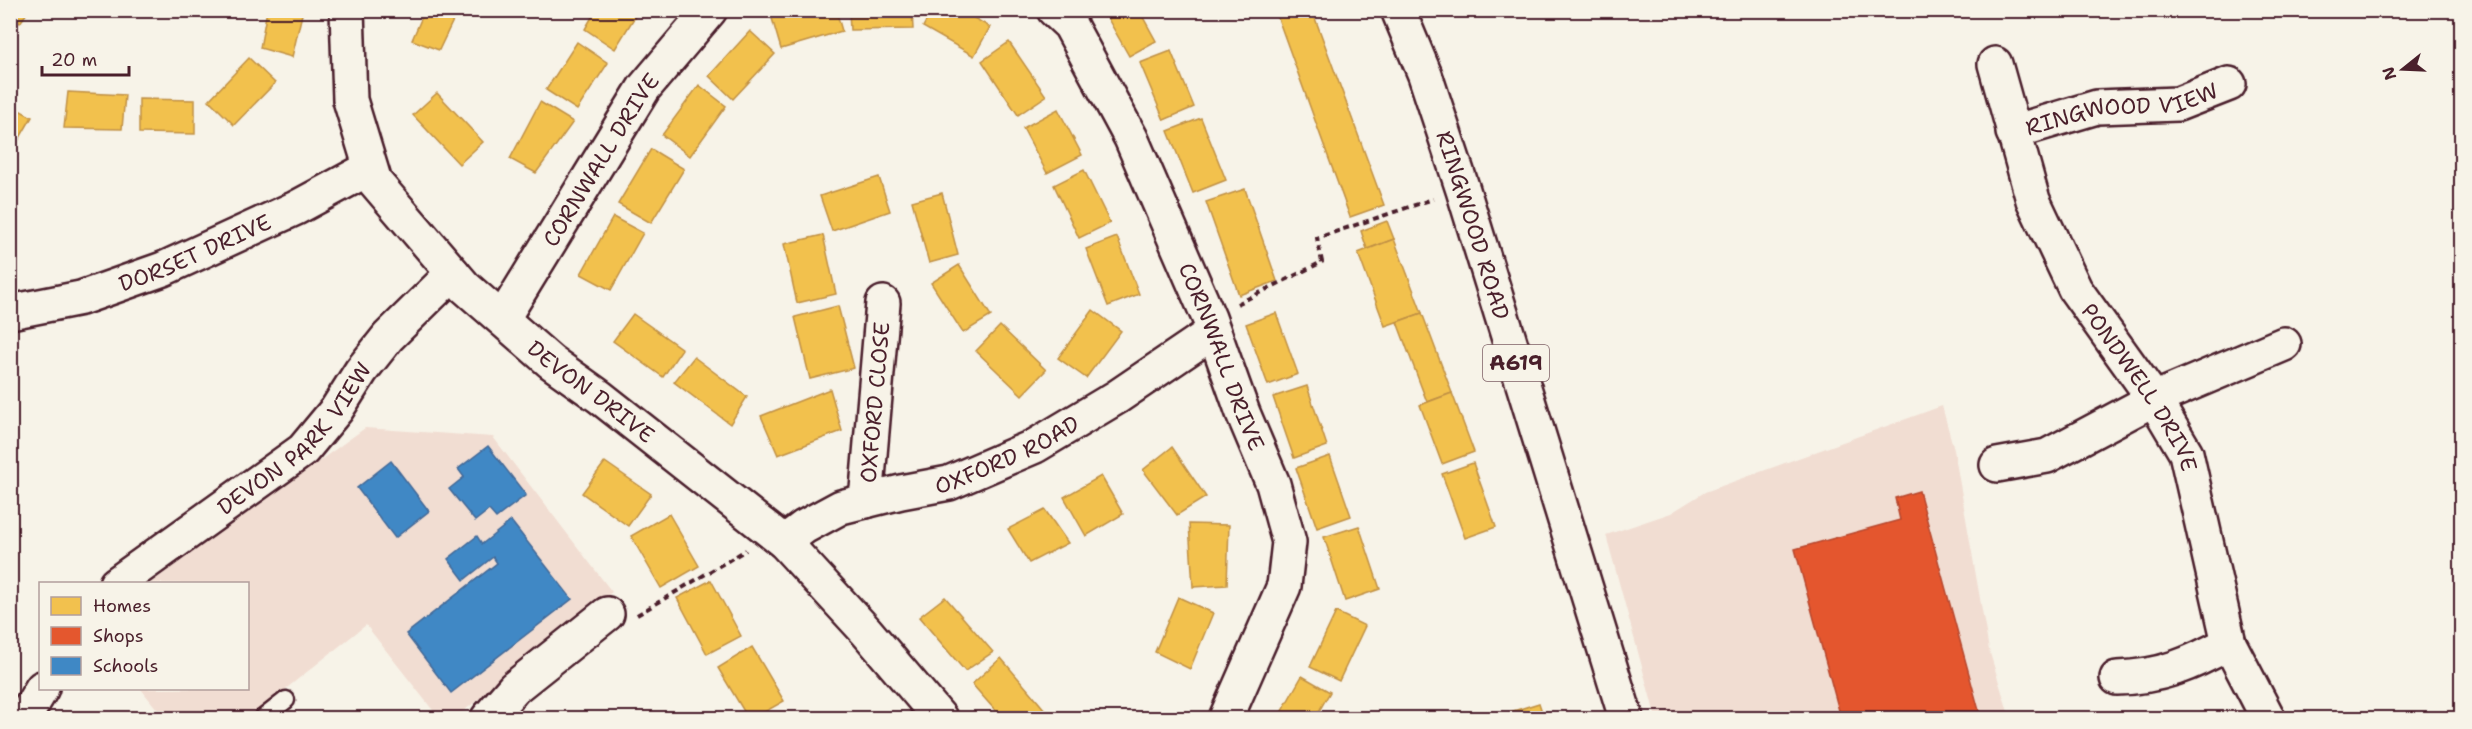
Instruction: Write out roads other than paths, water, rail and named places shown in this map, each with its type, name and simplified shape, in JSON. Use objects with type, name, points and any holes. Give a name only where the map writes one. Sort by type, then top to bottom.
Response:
[{"type":"main road","name":"DEVON DRIVE","points":[[347,10],[350,100],[375,182],[465,287],[551,362],[600,397],[779,538],[866,631],[940,718]]},
{"type":"main road","name":"CORNWALL DRIVE","points":[[503,318],[644,88],[710,10]]},
{"type":"main road","name":"CORNWALL DRIVE","points":[[1054,10],[1070,25],[1131,138],[1211,325],[1273,484],[1289,542],[1284,586],[1226,718]]},
{"type":"main road","name":"RINGWOOD ROAD","points":[[1398,10],[1425,75],[1463,190],[1626,718]]},
{"type":"main road","name":"PONDWELL DRIVE","points":[[1995,64],[2033,200],[2075,289],[2154,399],[2186,453],[2229,643],[2268,718]]},
{"type":"main road","name":"RINGWOOD VIEW","points":[[2013,132],[2097,107],[2178,104],[2229,84]]},
{"type":"main road","name":"DORSET DRIVE","points":[[10,312],[81,298],[164,269],[296,208],[370,168]]},
{"type":"main road","name":"DEVON PARK VIEW","points":[[119,582],[303,450],[337,409],[361,371],[388,337],[453,273]]},
{"type":"main road","name":"OXFORD CLOSE","points":[[866,501],[883,303]]},
{"type":"main road","name":"OXFORD ROAD","points":[[779,538],[842,507],[949,483],[1035,446],[1116,397],[1211,325]]},
{"type":"main road","points":[[1997,465],[2047,456],[2154,399],[2284,344]]},
{"type":"main road","points":[[488,718],[514,688],[608,614]]},
{"type":"main road","points":[[2117,678],[2149,677],[2194,662],[2229,643]]},
{"type":"main road","points":[[24,718],[41,690]]},
{"type":"lane","points":[[263,718],[286,700]]}]
